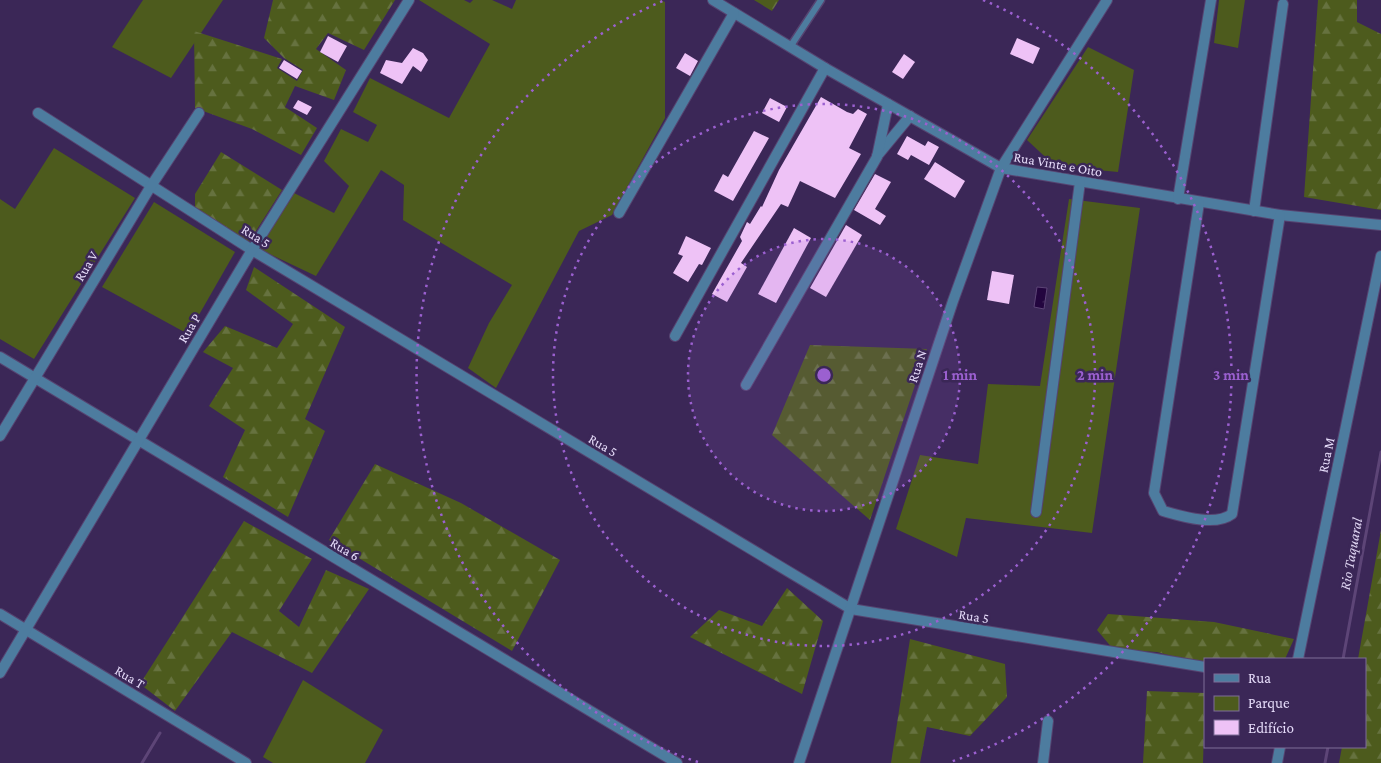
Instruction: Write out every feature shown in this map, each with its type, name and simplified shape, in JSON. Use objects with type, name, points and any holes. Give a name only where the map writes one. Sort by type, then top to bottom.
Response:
[{"type":"street","name":"Rua P","points":[[0,673],[252,250],[409,0]]},
{"type":"street","name":"Rua Vinte e Oito","points":[[713,0],[825,68],[1001,168],[1199,203],[1280,215],[1381,225]]},
{"type":"street","name":"Rua N","points":[[799,763],[953,301],[1001,168],[1107,0]]},
{"type":"street","points":[[1178,199],[1211,0]]},
{"type":"street","points":[[1254,211],[1284,4]]},
{"type":"street","points":[[619,213],[734,12]]},
{"type":"street","points":[[675,336],[825,68]]},
{"type":"street","points":[[877,157],[888,104]]},
{"type":"street","name":"Rua 5","points":[[38,113],[252,250],[851,609],[1204,668]]},
{"type":"street","name":"Rua V","points":[[0,436],[152,186],[199,113]]},
{"type":"street","points":[[746,385],[877,157],[910,116]]},
{"type":"street","points":[[1036,512],[1080,182]]},
{"type":"street","points":[[1199,203],[1154,493],[1163,510],[1175,514],[1219,521],[1232,514],[1280,215]]},
{"type":"street","name":"Rua M","points":[[1298,658],[1381,256]]},
{"type":"street","name":"Rua 6","points":[[0,357],[677,763]]},
{"type":"street","name":"Rua T","points":[[0,614],[246,763]]},
{"type":"street","points":[[1043,763],[1048,721]]},
{"type":"street","points":[[1277,763],[1280,748]]},
{"type":"lane","points":[[790,46],[821,0]]},
{"type":"green space","points":[[143,0],[223,0],[171,78],[112,47]]},
{"type":"green space","points":[[273,0],[395,0],[364,50],[328,33],[316,49],[346,70],[334,100],[295,86],[285,107],[317,128],[301,155],[252,129],[195,108],[194,31],[282,59],[277,68],[297,81],[303,70],[284,58],[264,38]]},
{"type":"green space","points":[[419,0],[464,0],[470,3],[473,0],[492,0],[512,9],[516,0],[661,0],[665,2],[665,118],[612,215],[579,231],[496,388],[468,368],[489,323],[512,285],[403,220],[404,185],[381,170],[316,276],[259,249],[294,193],[334,213],[349,186],[324,161],[341,129],[368,142],[377,125],[353,112],[370,78],[449,118],[490,44]]},
{"type":"green space","points":[[754,0],[779,0],[772,11]]},
{"type":"green space","points":[[1219,0],[1245,0],[1238,48],[1214,43]]},
{"type":"green space","points":[[1318,0],[1357,0],[1357,22],[1381,34],[1381,210],[1304,197]]},
{"type":"green space","points":[[1088,47],[1134,70],[1118,172],[1055,166],[1027,140]]},
{"type":"green space","points":[[54,148],[135,198],[34,359],[0,339],[0,199],[15,209]]},
{"type":"green space","points":[[221,152],[282,190],[247,245],[195,209],[195,194]]},
{"type":"green space","points":[[1069,199],[1140,208],[1092,533],[966,518],[957,557],[896,529],[920,455],[978,464],[988,384],[1040,386]]},
{"type":"green space","points":[[154,202],[235,252],[188,334],[102,287]]},
{"type":"green space","points":[[254,267],[345,327],[305,419],[325,431],[288,517],[223,477],[245,430],[209,406],[233,368],[203,352],[225,326],[277,348],[293,324],[246,290]]},
{"type":"green space","points":[[810,345],[927,349],[870,520],[772,435]]},
{"type":"green space","points":[[375,464],[461,503],[560,560],[512,651],[329,540]]},
{"type":"green space","points":[[244,521],[312,559],[279,611],[299,627],[326,570],[369,589],[312,673],[232,632],[175,711],[140,684]]},
{"type":"green space","points":[[1381,530],[1381,763],[1339,763],[1342,748],[1366,748],[1366,658],[1358,658]]},
{"type":"green space","points":[[787,588],[823,621],[802,694],[690,637],[719,610],[762,626]]},
{"type":"green space","points":[[1108,614],[1214,622],[1294,639],[1285,658],[1204,658],[1204,663],[1199,663],[1157,652],[1113,649],[1097,630]]},
{"type":"green space","points":[[910,639],[1005,664],[1007,697],[970,736],[927,727],[920,763],[891,763]]},
{"type":"green space","points":[[303,680],[383,730],[365,763],[273,763],[263,757]]},
{"type":"green space","points":[[1147,691],[1204,693],[1203,763],[1143,763]]},
{"type":"water","points":[[1037,287],[1047,288],[1044,309],[1034,307]]},
{"type":"building","points":[[328,36],[347,46],[338,62],[320,52]]},
{"type":"building","points":[[1017,38],[1040,48],[1033,64],[1010,54]]},
{"type":"building","points":[[413,48],[423,53],[428,60],[421,72],[413,66],[402,84],[380,73],[386,60],[402,63]]},
{"type":"building","points":[[685,53],[698,61],[690,76],[676,68]]},
{"type":"building","points":[[904,54],[915,62],[903,79],[892,72]]},
{"type":"building","points":[[284,60],[302,71],[297,79],[279,68]]},
{"type":"building","points":[[821,97],[847,112],[853,114],[858,109],[867,114],[849,148],[861,154],[835,198],[800,181],[788,207],[781,204],[741,263],[747,267],[727,302],[712,294],[742,241],[740,237],[747,222],[750,224],[762,207],[779,170]]},
{"type":"building","points":[[770,98],[787,107],[779,122],[762,113]]},
{"type":"building","points":[[298,100],[312,107],[307,115],[293,108]]},
{"type":"building","points":[[754,131],[769,138],[733,201],[714,191],[723,174],[728,177]]},
{"type":"building","points":[[907,136],[925,146],[928,141],[939,147],[929,165],[911,155],[908,160],[897,154]]},
{"type":"building","points":[[935,162],[965,181],[955,198],[924,179]]},
{"type":"building","points":[[875,174],[891,182],[875,209],[886,216],[880,225],[854,210]]},
{"type":"building","points":[[846,225],[862,235],[826,297],[810,288]]},
{"type":"building","points":[[794,228],[811,238],[776,303],[758,294]]},
{"type":"building","points":[[686,236],[711,248],[702,265],[699,264],[688,282],[673,273],[683,256],[678,254]]},
{"type":"building","points":[[992,271],[1014,275],[1009,304],[987,300]]},
{"type":"waterway","name":"Rio Taquaral","points":[[1343,658],[1381,452]]},
{"type":"waterway","points":[[142,763],[160,733]]},
{"type":"waterway","name":"Rio Taquaral","points":[[1325,763],[1328,748]]}]
